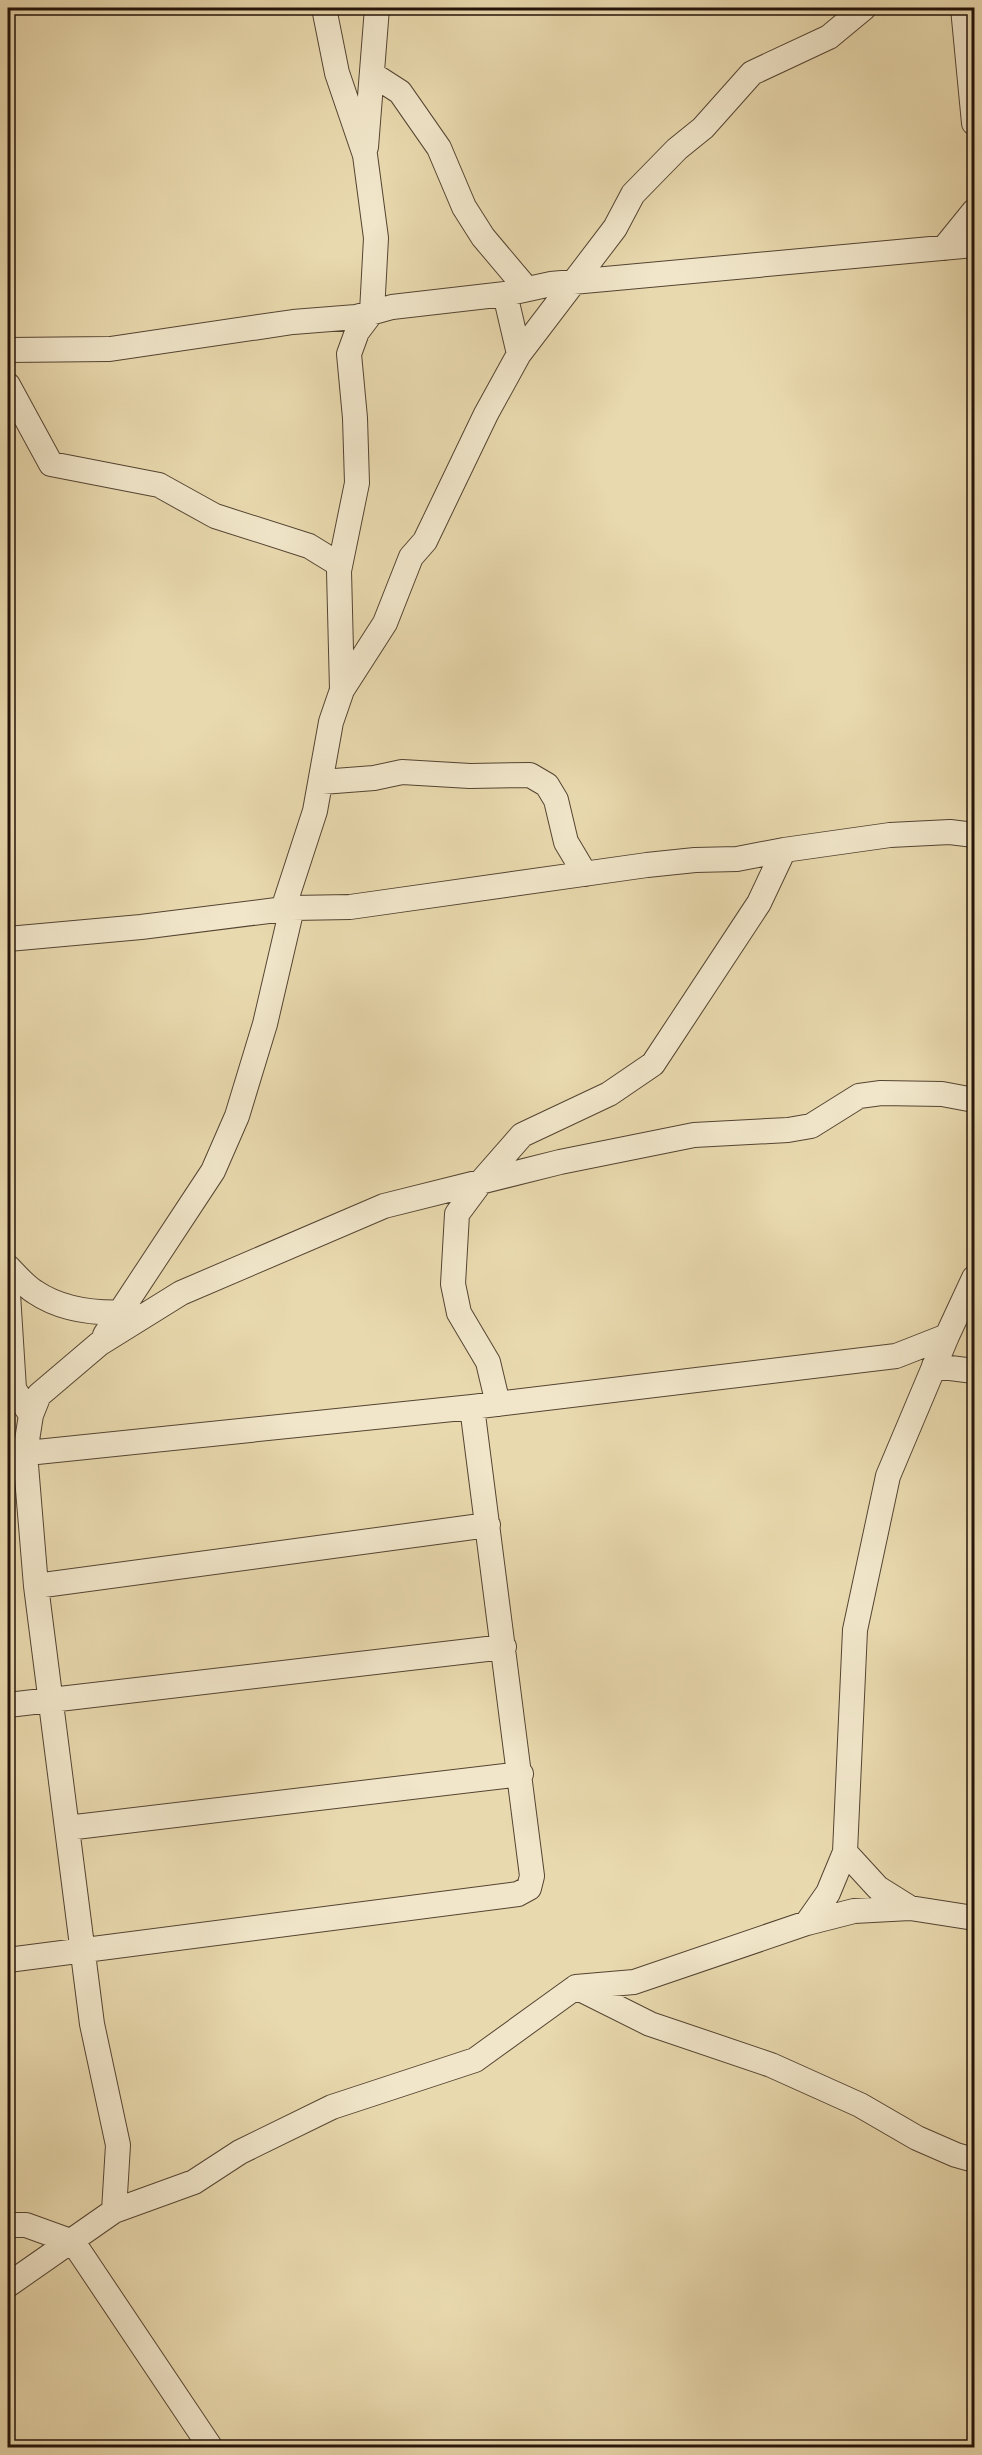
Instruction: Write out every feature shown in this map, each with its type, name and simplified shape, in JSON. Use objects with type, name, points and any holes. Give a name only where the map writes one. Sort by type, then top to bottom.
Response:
[{"type":"street","points":[[324,8],[337,73],[365,155],[376,238],[372,312],[357,332],[349,354],[355,418],[357,483],[340,565],[342,690]]},
{"type":"street","points":[[365,155],[377,8]]},
{"type":"street","points":[[99,1344],[213,1172],[237,1116],[265,1024],[287,908],[315,811],[331,722],[342,690],[385,623],[411,557],[425,541],[486,414],[519,354],[615,228],[633,194],[677,148],[703,128],[752,73],[829,37],[864,8]]},
{"type":"street","points":[[963,8],[975,123]]},
{"type":"street","points":[[372,74],[400,93],[439,148],[464,207],[515,291],[519,354]]},
{"type":"street","points":[[944,248],[974,212],[975,191]]},
{"type":"street","points":[[8,350],[111,349],[293,322],[356,317],[372,312],[573,282],[975,245]]},
{"type":"street","points":[[8,385],[51,464],[159,485],[179,493],[215,516],[309,546],[340,565]]},
{"type":"street","points":[[322,782],[374,778],[402,772],[470,776],[530,775],[547,785],[556,800],[566,842],[585,874]]},
{"type":"street","points":[[8,939],[141,927],[287,908],[350,907],[695,860],[737,859],[890,835],[950,832],[975,835]]},
{"type":"street","points":[[498,1404],[488,1362],[459,1313],[453,1284],[457,1214],[480,1183],[522,1135],[609,1094],[653,1064],[759,903],[784,850]]},
{"type":"street","points":[[114,2211],[118,2145],[92,2024],[36,1586],[16,1454],[39,1395],[99,1344],[181,1293],[384,1206],[560,1162],[694,1135],[788,1130],[811,1126],[859,1096],[881,1093],[942,1094],[975,1100]]},
{"type":"street","points":[[8,1266],[35,1293],[68,1306],[99,1314],[149,1312]]},
{"type":"street","points":[[807,1923],[828,1893],[845,1852],[855,1630],[888,1476],[947,1336],[975,1278]]},
{"type":"street","points":[[8,1294],[14,1389],[31,1415]]},
{"type":"street","points":[[16,1454],[472,1407],[896,1356],[947,1336]]},
{"type":"street","points":[[934,1366],[975,1371]]},
{"type":"street","points":[[8,1960],[518,1894],[529,1888],[532,1876],[521,1774],[472,1407]]},
{"type":"street","points":[[36,1586],[488,1525]]},
{"type":"street","points":[[8,1705],[504,1647]]},
{"type":"street","points":[[67,1828],[521,1774]]},
{"type":"street","points":[[845,1852],[878,1888],[910,1908]]},
{"type":"street","points":[[8,2285],[73,2242],[114,2211],[194,2182],[240,2152],[332,2107],[476,2060],[576,1987],[634,1982],[807,1923],[854,1911],[910,1908],[975,1918]]},
{"type":"street","points":[[576,1987],[650,2024],[771,2065],[860,2105],[917,2138],[956,2155],[975,2160]]},
{"type":"street","points":[[8,2225],[26,2225],[73,2242],[211,2448]]}]
